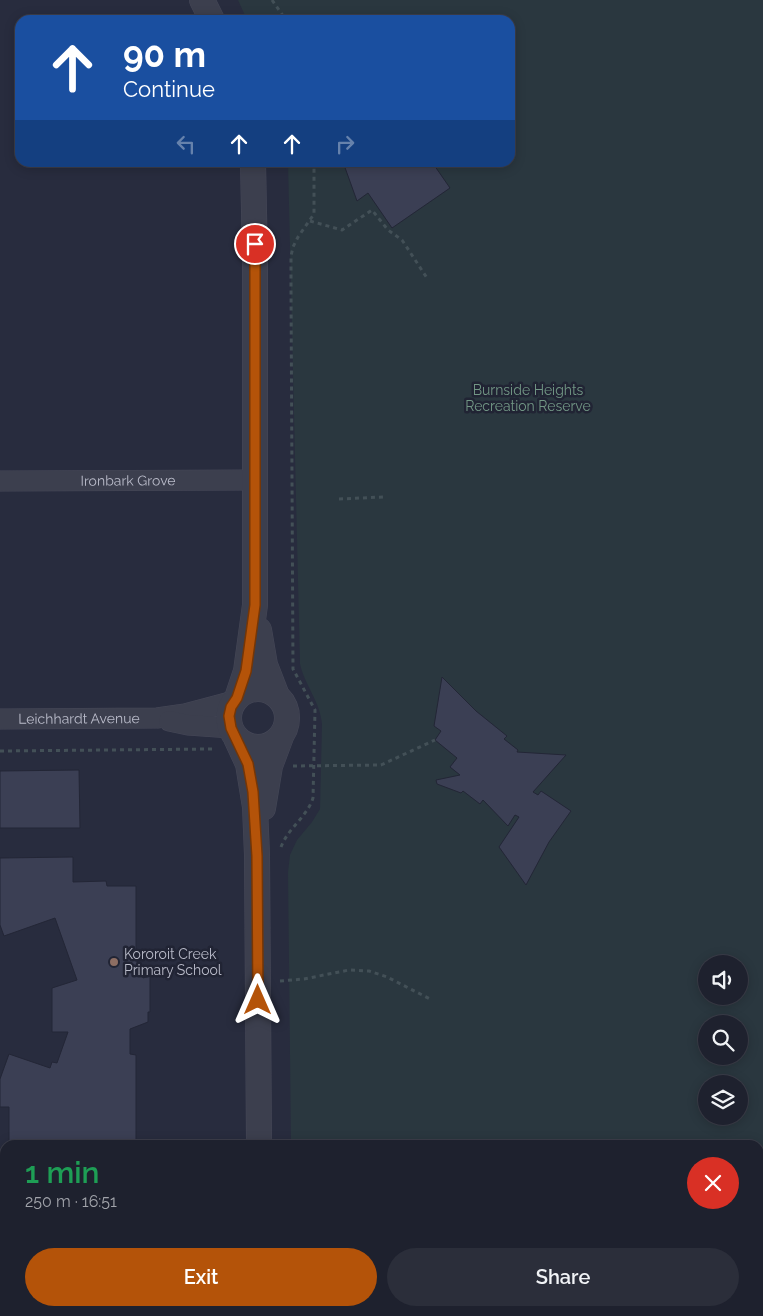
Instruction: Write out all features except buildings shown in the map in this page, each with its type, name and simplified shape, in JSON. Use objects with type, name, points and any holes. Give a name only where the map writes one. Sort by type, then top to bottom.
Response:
[{"type":"street","points":[[202,0],[210,15]]},
{"type":"street","points":[[253,167],[255,605],[262,652],[271,682],[277,696],[285,707],[287,716],[286,726],[270,766],[259,1140]]},
{"type":"street","name":"Ironbark Grove","points":[[0,481],[254,480]]},
{"type":"street","points":[[255,605],[246,671],[229,716],[234,733],[249,767],[255,807],[268,856]]},
{"type":"street","points":[[235,700],[246,691],[255,689],[265,689],[277,696]]},
{"type":"street","name":"Leichhardt Avenue","points":[[0,719],[158,718],[185,714],[235,700]]},
{"type":"street","name":"Leichhardt Avenue","points":[[158,718],[234,733]]},
{"type":"street","points":[[234,733],[243,743],[260,747],[268,745],[282,734]]},
{"type":"path","points":[[272,0],[282,15]]},
{"type":"path","points":[[268,856],[280,847],[284,838],[311,806],[313,798],[316,710],[293,669],[291,256],[298,237],[310,221],[314,209],[314,167]]},
{"type":"path","points":[[310,221],[342,230],[372,210],[388,230],[402,240],[427,278]]},
{"type":"path","points":[[339,499],[383,497]]},
{"type":"path","points":[[314,766],[380,765],[435,740]]},
{"type":"path","points":[[0,751],[210,749]]},
{"type":"path","points":[[279,972],[279,981],[304,979],[350,970],[369,970],[432,1000]]},
{"type":"green space","name":"Burnside Heights Recreation Reserve","points":[[238,0],[763,0],[763,1140],[291,1140],[288,872],[290,855],[297,840],[320,809],[321,716],[300,664],[288,167],[515,167],[515,15],[245,15]]},
{"type":"place","name":"Kororoit Creek Primary School","points":[[114,962]]},
{"type":"route","points":[[255,244],[255,605],[246,671],[229,716],[231,728],[246,756],[255,807],[258,1000]]}]
